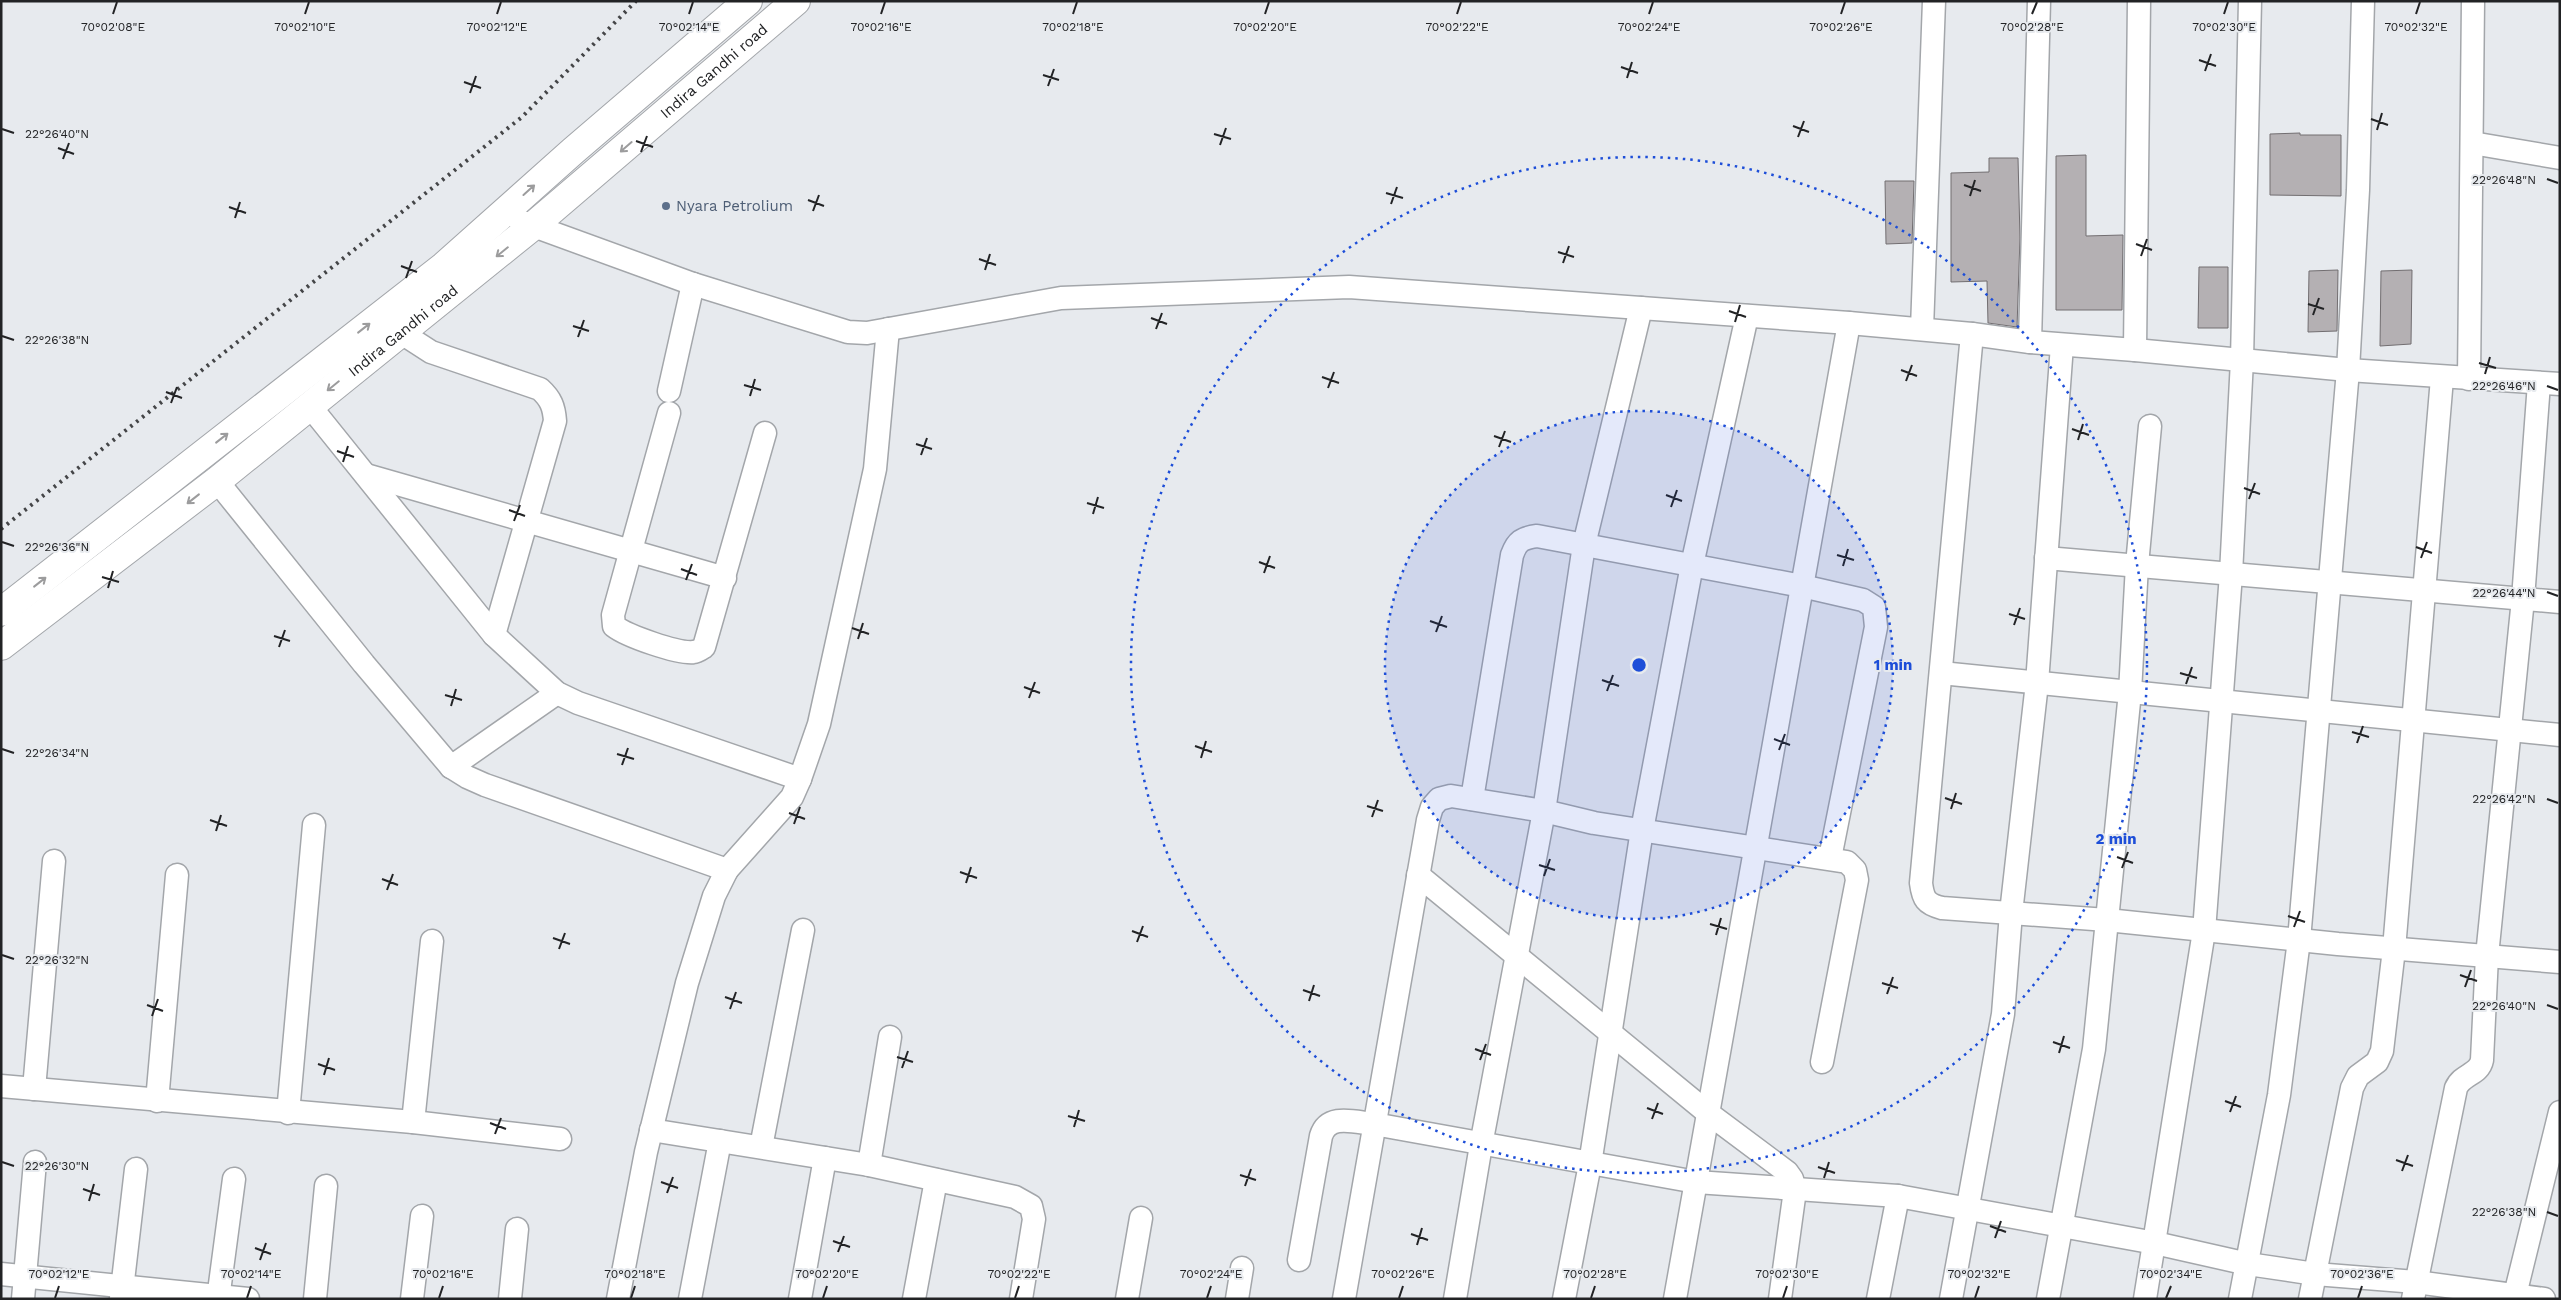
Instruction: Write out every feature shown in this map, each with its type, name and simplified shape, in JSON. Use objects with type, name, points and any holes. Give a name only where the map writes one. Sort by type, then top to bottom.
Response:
[{"type":"main road","name":"Indira Gandhi road","points":[[1,612],[444,266],[748,1]]},
{"type":"main road","name":"Indira Gandhi road","points":[[1,646],[217,481],[533,226],[796,1]]},
{"type":"street","points":[[1922,329],[1934,1]]},
{"type":"street","points":[[2030,342],[2039,1]]},
{"type":"street","points":[[2135,350],[2139,1]]},
{"type":"street","points":[[2145,1299],[2204,931],[2231,574],[2242,360],[2250,1]]},
{"type":"street","points":[[2240,1299],[2279,1095],[2299,940],[2328,582],[2348,370],[2358,190],[2363,1]]},
{"type":"street","points":[[2469,379],[2473,1]]},
{"type":"street","points":[[2472,143],[2560,158]]},
{"type":"street","points":[[503,213],[533,226],[693,284],[848,332],[867,333],[1061,298],[1349,287],[1849,322],[2062,345],[2442,378],[2550,384],[2508,728],[2487,956],[2482,1060],[2479,1069],[2460,1080],[2456,1088],[2414,1291]]},
{"type":"street","points":[[669,391],[693,284]]},
{"type":"street","points":[[1455,1299],[1481,1145],[1544,811],[1584,546],[1641,308]]},
{"type":"street","points":[[1564,1299],[1590,1164],[1642,830],[1692,565],[1747,316]]},
{"type":"street","points":[[1675,1299],[1849,322]]},
{"type":"street","points":[[618,1299],[651,1130],[693,963],[714,896],[727,870],[783,809],[800,780],[819,724],[875,468],[888,329]]},
{"type":"street","points":[[400,332],[431,352],[540,389],[549,397],[554,409],[554,421],[494,635]]},
{"type":"street","points":[[1972,334],[1921,883],[1923,897],[1930,906],[2107,920],[2394,949],[2560,962]]},
{"type":"street","points":[[1951,1299],[2003,1014],[2011,913],[2037,683],[2062,345]]},
{"type":"street","points":[[2310,1299],[2352,1088],[2358,1076],[2377,1062],[2382,1051],[2394,949],[2442,378]]},
{"type":"street","points":[[309,405],[494,635],[557,693],[578,703],[800,780]]},
{"type":"street","points":[[669,413],[613,615],[614,626],[624,634],[681,651],[695,653],[704,647],[765,433]]},
{"type":"street","points":[[2048,1299],[2094,1049],[2130,692],[2137,566],[2150,426]]},
{"type":"street","points":[[366,475],[725,578]]},
{"type":"street","points":[[217,481],[364,664],[451,767],[485,785],[727,870]]},
{"type":"street","points":[[1472,799],[1516,544],[1524,537],[1536,536],[1802,586],[1863,600],[1874,606],[1877,617],[1830,858]]},
{"type":"street","points":[[2046,558],[2560,602]]},
{"type":"street","points":[[1941,673],[2413,721],[2508,728],[2560,735]]},
{"type":"street","points":[[451,767],[557,693]]},
{"type":"street","points":[[1344,1299],[1418,875],[1432,807],[1439,799],[1451,796],[1472,799],[1544,811],[1594,823],[1847,862],[1855,870],[1857,880],[1822,1062]]},
{"type":"street","points":[[288,1113],[314,825]]},
{"type":"street","points":[[34,1089],[54,861]]},
{"type":"street","points":[[157,1101],[177,875]]},
{"type":"street","points":[[1418,875],[1708,1112],[1787,1172],[1792,1179],[1794,1190],[1780,1299]]},
{"type":"street","points":[[761,1147],[803,930]]},
{"type":"street","points":[[414,1122],[432,941]]},
{"type":"street","points":[[869,1165],[890,1037]]},
{"type":"street","points":[[1,1086],[288,1113],[414,1122],[560,1139]]},
{"type":"street","points":[[2514,1297],[2560,1112]]},
{"type":"street","points":[[1299,1260],[1324,1126],[1333,1120],[1374,1124],[1481,1145],[1696,1182],[1898,1196],[2155,1243],[2248,1264],[2414,1291],[2544,1299]]},
{"type":"street","points":[[651,1130],[869,1165],[1015,1197],[1030,1206],[1034,1219],[1034,1232],[1021,1299]]},
{"type":"street","points":[[690,1299],[720,1140]]},
{"type":"street","points":[[800,1299],[825,1158]]},
{"type":"street","points":[[22,1299],[35,1162]]},
{"type":"street","points":[[121,1292],[136,1169]]},
{"type":"street","points":[[218,1297],[234,1180]]},
{"type":"street","points":[[914,1299],[936,1180]]},
{"type":"street","points":[[315,1299],[326,1186]]},
{"type":"street","points":[[1878,1299],[1898,1196]]},
{"type":"street","points":[[412,1299],[422,1216]]},
{"type":"street","points":[[1127,1299],[1141,1218]]},
{"type":"street","points":[[510,1299],[517,1230]]},
{"type":"street","points":[[1237,1299],[1242,1268]]},
{"type":"street","points":[[1,1274],[121,1292],[248,1299]]},
{"type":"building","points":[[2300,133],[2300,135],[2341,135],[2341,196],[2270,195],[2270,134]]},
{"type":"building","points":[[2086,155],[2086,236],[2123,235],[2122,310],[2056,310],[2056,156]]},
{"type":"building","points":[[1989,158],[2018,158],[2020,238],[2017,327],[1988,323],[1987,281],[1951,282],[1951,173],[1989,172]]},
{"type":"building","points":[[1885,181],[1914,181],[1912,243],[1886,244]]},
{"type":"building","points":[[2199,267],[2228,267],[2228,328],[2198,328]]},
{"type":"building","points":[[2338,270],[2337,331],[2308,332],[2309,271]]},
{"type":"building","points":[[2412,270],[2411,344],[2380,346],[2381,271]]},
{"type":"railway","points":[[1,529],[522,117],[636,1]]},
{"type":"place","name":"Nyara Petrolium","points":[[666,206]]}]
